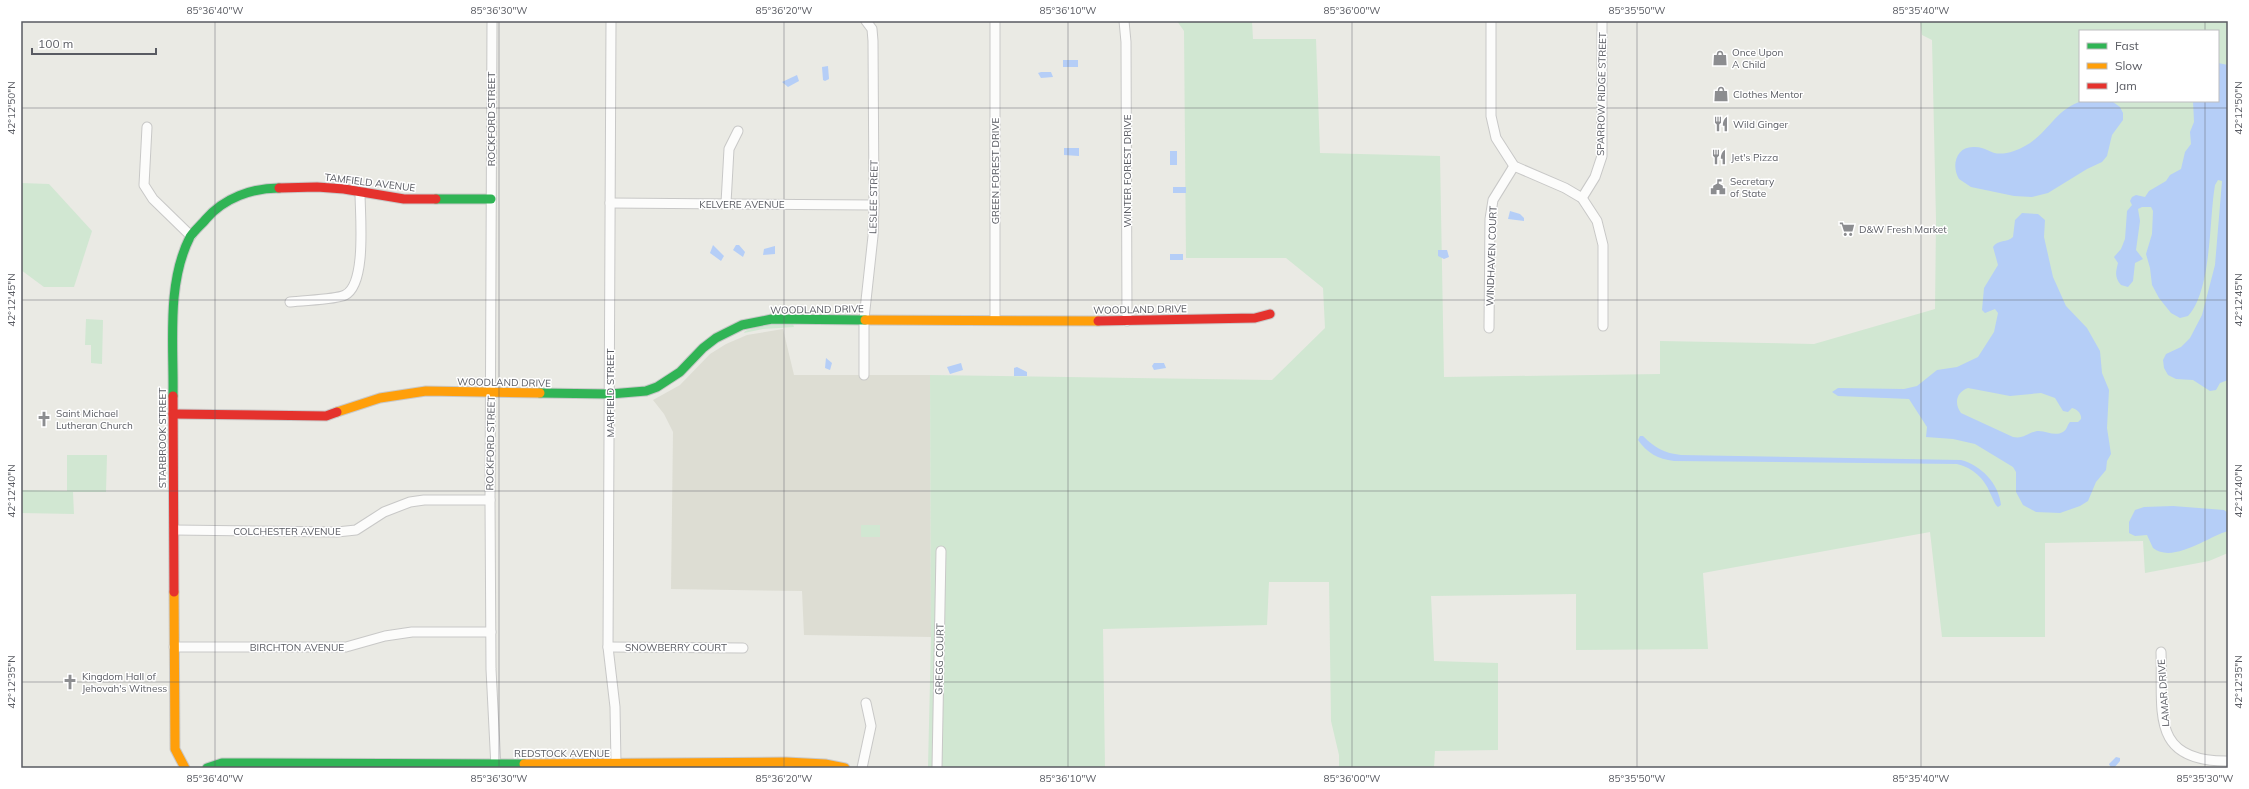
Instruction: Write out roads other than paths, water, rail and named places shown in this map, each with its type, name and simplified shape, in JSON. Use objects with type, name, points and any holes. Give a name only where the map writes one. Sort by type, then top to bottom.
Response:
[{"type":"street","name":"ROCKFORD STREET","points":[[492,21],[490,500],[491,632],[496,766]]},
{"type":"street","name":"MARFIELD STREET","points":[[611,21],[608,647],[615,707],[616,764]]},
{"type":"street","name":"LESLEE STREET","points":[[864,375],[864,319],[873,236],[874,205],[874,41],[872,29],[866,21]]},
{"type":"street","name":"GREEN FOREST DRIVE","points":[[995,21],[995,320]]},
{"type":"street","name":"WINTER FOREST DRIVE","points":[[1124,21],[1126,42],[1127,321]]},
{"type":"street","points":[[1491,21],[1491,116],[1496,138],[1514,166],[1565,188],[1582,198],[1597,221],[1603,245],[1603,326]]},
{"type":"street","name":"SPARROW RIDGE STREET","points":[[1582,198],[1595,178],[1602,156],[1602,21]]},
{"type":"street","points":[[147,128],[144,185],[153,200],[191,236]]},
{"type":"street","points":[[726,204],[729,148],[738,131]]},
{"type":"street","name":"WINDHAVEN COURT","points":[[1489,328],[1490,219],[1493,200],[1514,166]]},
{"type":"street","name":"TAMFIELD AVENUE","points":[[191,236],[212,212],[244,193],[271,188],[317,187],[404,199],[491,199]]},
{"type":"street","points":[[290,302],[345,295],[355,285],[360,266],[360,192]]},
{"type":"street","name":"KELVERE AVENUE","points":[[610,203],[874,205]]},
{"type":"street","name":"STARBROOK STREET","points":[[185,768],[175,749],[173,414],[174,296],[181,259],[191,236]]},
{"type":"street","name":"WOODLAND DRIVE","points":[[173,414],[326,416],[380,398],[410,392],[426,391],[610,394],[646,392],[657,387],[680,372],[703,348],[716,338],[742,325],[757,321],[790,318],[1127,321],[1255,318],[1270,314]]},
{"type":"street","name":"COLCHESTER AVENUE","points":[[174,530],[337,532],[356,530],[384,512],[410,502],[424,500],[490,500]]},
{"type":"street","name":"GREGG COURT","points":[[937,768],[941,551]]},
{"type":"street","name":"BIRCHTON AVENUE","points":[[174,647],[346,647],[385,636],[412,632],[491,632]]},
{"type":"street","name":"SNOWBERRY COURT","points":[[608,647],[743,648]]},
{"type":"street","name":"LAMAR DRIVE","points":[[2161,652],[2163,717],[2167,736],[2178,749],[2193,758],[2228,761]]},
{"type":"street","points":[[862,768],[871,726],[866,703]]},
{"type":"street","name":"REDSTOCK AVENUE","points":[[207,768],[222,763],[496,766],[786,762],[825,764],[845,768]]},
{"type":"water","points":[[1063,60],[1078,60],[1078,67],[1063,67]]},
{"type":"water","points":[[2219,63],[2228,65],[2228,380],[2220,383],[2216,390],[2210,391],[2193,380],[2176,379],[2168,375],[2164,368],[2163,360],[2166,354],[2181,347],[2190,338],[2202,315],[2215,265],[2222,181],[2218,180],[2215,185],[2206,272],[2202,289],[2196,304],[2188,316],[2180,318],[2171,313],[2159,298],[2152,285],[2150,268],[2146,254],[2152,234],[2153,211],[2151,207],[2142,207],[2138,209],[2140,221],[2136,250],[2143,259],[2135,263],[2133,281],[2128,287],[2121,285],[2116,277],[2118,263],[2114,257],[2121,249],[2125,239],[2127,211],[2132,205],[2130,201],[2132,197],[2136,195],[2145,197],[2149,191],[2166,181],[2170,175],[2181,169],[2185,152],[2191,144],[2190,132],[2194,122],[2193,102],[2219,102]]},
{"type":"water","points":[[828,66],[829,79],[825,81],[823,80],[822,67]]},
{"type":"water","points":[[1051,72],[1053,77],[1041,78],[1038,73]]},
{"type":"water","points":[[797,75],[799,81],[788,87],[782,82]]},
{"type":"water","points":[[2080,102],[2113,102],[2120,107],[2123,113],[2123,120],[2112,135],[2107,156],[2102,162],[2087,169],[2048,193],[2032,197],[2014,196],[1971,187],[1959,179],[1955,169],[1955,163],[1959,154],[1963,150],[1978,147],[2000,154],[2014,151],[2034,140],[2063,111]]},
{"type":"water","points":[[1064,148],[1079,148],[1079,156],[1064,155]]},
{"type":"water","points":[[1170,151],[1177,151],[1177,165],[1170,165]]},
{"type":"water","points":[[1173,187],[1186,187],[1186,193],[1173,193]]},
{"type":"water","points":[[1510,211],[1520,214],[1524,218],[1524,221],[1508,219]]},
{"type":"water","points":[[2022,213],[2038,214],[2045,220],[2044,237],[2053,277],[2066,306],[2087,328],[2100,351],[2102,373],[2109,390],[2107,428],[2111,454],[2107,461],[2106,470],[2096,482],[2088,501],[2080,506],[2060,513],[2036,512],[2023,505],[2016,492],[2016,472],[2013,467],[1975,444],[1953,439],[1926,437],[1927,427],[1909,399],[1838,396],[1832,392],[1838,388],[1904,389],[1917,386],[1937,370],[1957,367],[1978,357],[1994,332],[1998,313],[1995,309],[1985,313],[1982,310],[1984,288],[1998,265],[1993,247],[1997,243],[2013,237],[2015,220]],"holes":[[[1968,388],[2010,396],[2041,393],[2055,398],[2063,411],[2068,412],[2072,408],[2076,409],[2079,412],[2081,419],[2078,422],[2070,422],[2065,430],[2060,433],[2053,434],[2044,431],[2037,431],[2023,437],[2013,437],[1961,413],[1957,406],[1957,399],[1959,395]]]},
{"type":"water","points":[[713,245],[724,256],[721,261],[710,253]]},
{"type":"water","points":[[736,245],[739,245],[745,252],[743,257],[733,250]]},
{"type":"water","points":[[775,246],[775,254],[763,255],[764,249]]},
{"type":"water","points":[[1438,250],[1447,250],[1449,257],[1444,259],[1438,256]]},
{"type":"water","points":[[1170,254],[1183,254],[1183,260],[1170,260]]},
{"type":"water","points":[[826,358],[832,363],[830,370],[825,368]]},
{"type":"water","points":[[961,363],[963,370],[950,374],[947,367]]},
{"type":"water","points":[[1154,363],[1164,363],[1166,368],[1154,370],[1152,366]]},
{"type":"water","points":[[1017,367],[1027,372],[1027,376],[1014,376],[1014,368]]},
{"type":"water","points":[[1640,436],[1643,436],[1660,449],[1681,455],[1961,460],[1975,466],[1988,476],[1997,490],[2001,505],[1998,507],[1997,506],[1985,483],[1977,474],[1968,468],[1957,464],[1674,461],[1653,455],[1638,440]]},
{"type":"water","points":[[2173,506],[2224,510],[2228,513],[2228,531],[2181,551],[2170,553],[2161,552],[2153,548],[2147,535],[2135,536],[2129,533],[2129,522],[2135,510],[2144,507]]},
{"type":"water","points":[[2116,757],[2120,758],[2120,761],[2114,768],[2111,768],[2109,764]]},
{"type":"place","name":"Once Upon A Child","points":[[1720,58]]},
{"type":"place","name":"Clothes Mentor","points":[[1721,94]]},
{"type":"place","name":"Wild Ginger","points":[[1721,124]]},
{"type":"place","name":"Jet's Pizza","points":[[1719,157]]},
{"type":"place","name":"Secretary of State","points":[[1718,187]]},
{"type":"place","name":"D&W Fresh Market","points":[[1847,229]]},
{"type":"place","name":"Saint Michael Lutheran Church","points":[[44,419]]},
{"type":"place","name":"Kingdom Hall of Jehovah's Witness","points":[[70,682]]}]
